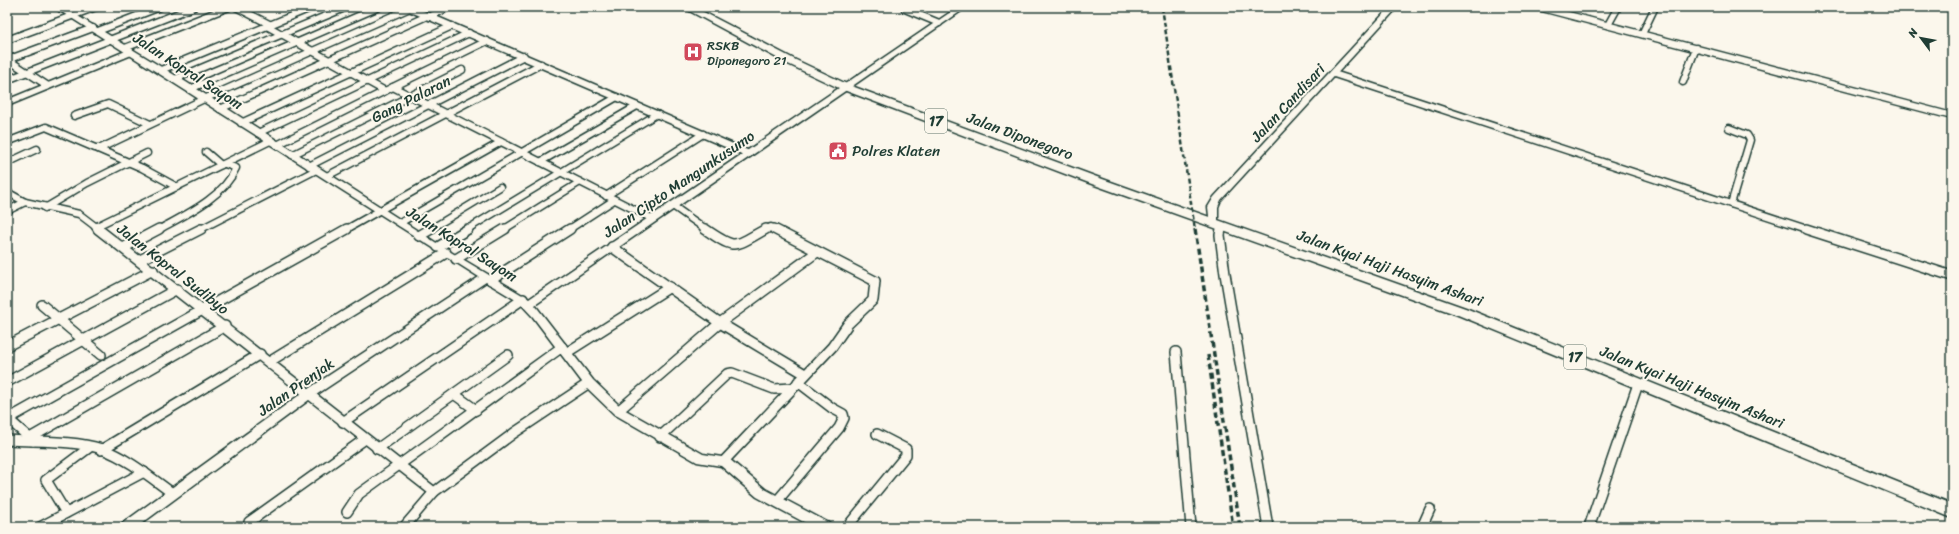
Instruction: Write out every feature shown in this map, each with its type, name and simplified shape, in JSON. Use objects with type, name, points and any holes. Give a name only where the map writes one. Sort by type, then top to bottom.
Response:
[{"type":"highway","name":"Jalan Diponegoro","points":[[688,7],[792,62],[845,87],[1193,215]]},
{"type":"highway","name":"Jalan Kyai Haji Hasyim Ashari","points":[[1193,215],[1463,312],[1952,511]]},
{"type":"street","points":[[7,40],[64,10],[96,7]]},
{"type":"street","points":[[7,60],[160,7]]},
{"type":"street","points":[[7,80],[194,7]]},
{"type":"street","points":[[7,103],[229,7]]},
{"type":"street","points":[[236,7],[385,91]]},
{"type":"street","points":[[161,70],[313,7]]},
{"type":"street","points":[[175,79],[347,7]]},
{"type":"street","points":[[190,89],[379,7]]},
{"type":"street","points":[[98,149],[204,99],[408,7],[749,154]]},
{"type":"street","points":[[220,109],[449,7]]},
{"type":"street","name":"Jalan Cipto Mangunkusumo","points":[[526,301],[612,247],[963,7]]},
{"type":"street","name":"Jalan Candisari","points":[[1217,224],[1213,208],[1218,199],[1394,7]]},
{"type":"street","points":[[1538,7],[1952,116]]},
{"type":"street","points":[[1608,25],[1618,7]]},
{"type":"street","points":[[1642,34],[1655,7]]},
{"type":"street","points":[[905,9],[940,23]]},
{"type":"street","name":"Jalan Kopral Sayom","points":[[64,10],[161,70],[241,123],[327,176],[446,253],[526,301],[590,383],[618,411],[701,459],[724,461]]},
{"type":"street","points":[[241,123],[452,26]]},
{"type":"street","points":[[258,133],[469,33]]},
{"type":"street","points":[[95,227],[223,164],[274,143],[487,41]]},
{"type":"street","points":[[1682,82],[1696,48]]},
{"type":"street","name":"Gang Palaran","points":[[140,260],[428,105],[524,56]]},
{"type":"street","points":[[7,60],[48,86]]},
{"type":"street","points":[[327,176],[541,64]]},
{"type":"street","points":[[292,155],[462,70]]},
{"type":"street","points":[[1334,74],[1952,276]]},
{"type":"street","points":[[393,87],[653,219]]},
{"type":"street","points":[[400,223],[617,97]]},
{"type":"street","points":[[74,116],[108,104],[150,124]]},
{"type":"street","points":[[540,162],[637,106]]},
{"type":"street","points":[[438,247],[657,114]]},
{"type":"street","points":[[7,142],[46,127],[127,163],[142,168],[177,187]]},
{"type":"street","points":[[1728,128],[1748,135],[1750,140],[1731,204]]},
{"type":"street","points":[[606,196],[703,134]]},
{"type":"street","points":[[32,440],[8,418],[381,211],[501,142]]},
{"type":"street","points":[[7,163],[36,149]]},
{"type":"street","points":[[124,248],[183,215],[223,189],[234,176],[236,168],[223,164],[206,152]]},
{"type":"street","points":[[45,208],[147,153]]},
{"type":"street","points":[[456,259],[580,182]]},
{"type":"street","points":[[420,236],[500,187]]},
{"type":"street","name":"Jalan Kopral Sudibyo","points":[[7,192],[25,202],[45,208],[78,214],[225,326],[343,422],[434,492]]},
{"type":"street","points":[[489,278],[614,200]]},
{"type":"street","points":[[7,211],[25,202]]},
{"type":"street","points":[[672,206],[732,245],[769,227],[875,281],[875,296],[873,300],[848,324],[832,347],[724,461],[761,493],[825,527]]},
{"type":"street","points":[[1217,224],[1268,527]]},
{"type":"street","points":[[612,247],[720,324],[805,374]]},
{"type":"street","points":[[618,411],[720,324],[817,252]]},
{"type":"street","points":[[269,362],[446,253]]},
{"type":"street","points":[[7,346],[153,270]]},
{"type":"street","name":"Jalan Prenjak","points":[[127,527],[309,394],[489,278]]},
{"type":"street","points":[[347,512],[359,494],[476,410],[564,350],[670,287]]},
{"type":"street","points":[[7,382],[177,289]]},
{"type":"street","points":[[343,422],[526,301]]},
{"type":"street","points":[[42,305],[101,355]]},
{"type":"street","points":[[32,440],[225,326]]},
{"type":"street","points":[[1176,352],[1191,527]]},
{"type":"street","points":[[101,450],[260,354]]},
{"type":"street","points":[[378,449],[508,355]]},
{"type":"street","points":[[660,436],[727,374],[732,373],[774,389],[796,385],[844,414],[844,418],[839,428],[777,501]]},
{"type":"street","points":[[404,527],[434,492],[514,433],[590,383]]},
{"type":"street","points":[[1589,527],[1638,384]]},
{"type":"street","points":[[454,394],[476,410]]},
{"type":"street","points":[[847,527],[906,455],[906,449],[878,434]]},
{"type":"street","points":[[249,522],[366,439]]},
{"type":"street","points":[[7,440],[32,440],[90,447],[101,450],[112,454],[144,472],[172,493]]},
{"type":"street","points":[[66,513],[46,480],[90,447]]},
{"type":"street","points":[[40,527],[144,472]]},
{"type":"street","points":[[1422,527],[1430,509]]},
{"type":"railway","points":[[1162,7],[1195,230]]},
{"type":"railway","points":[[1195,229],[1240,527]]},
{"type":"railway","points":[[1208,355],[1233,527]]},
{"type":"place","name":"RSKB Diponegoro 21","points":[[693,52]]},
{"type":"place","name":"Polres Klaten","points":[[838,151]]}]
